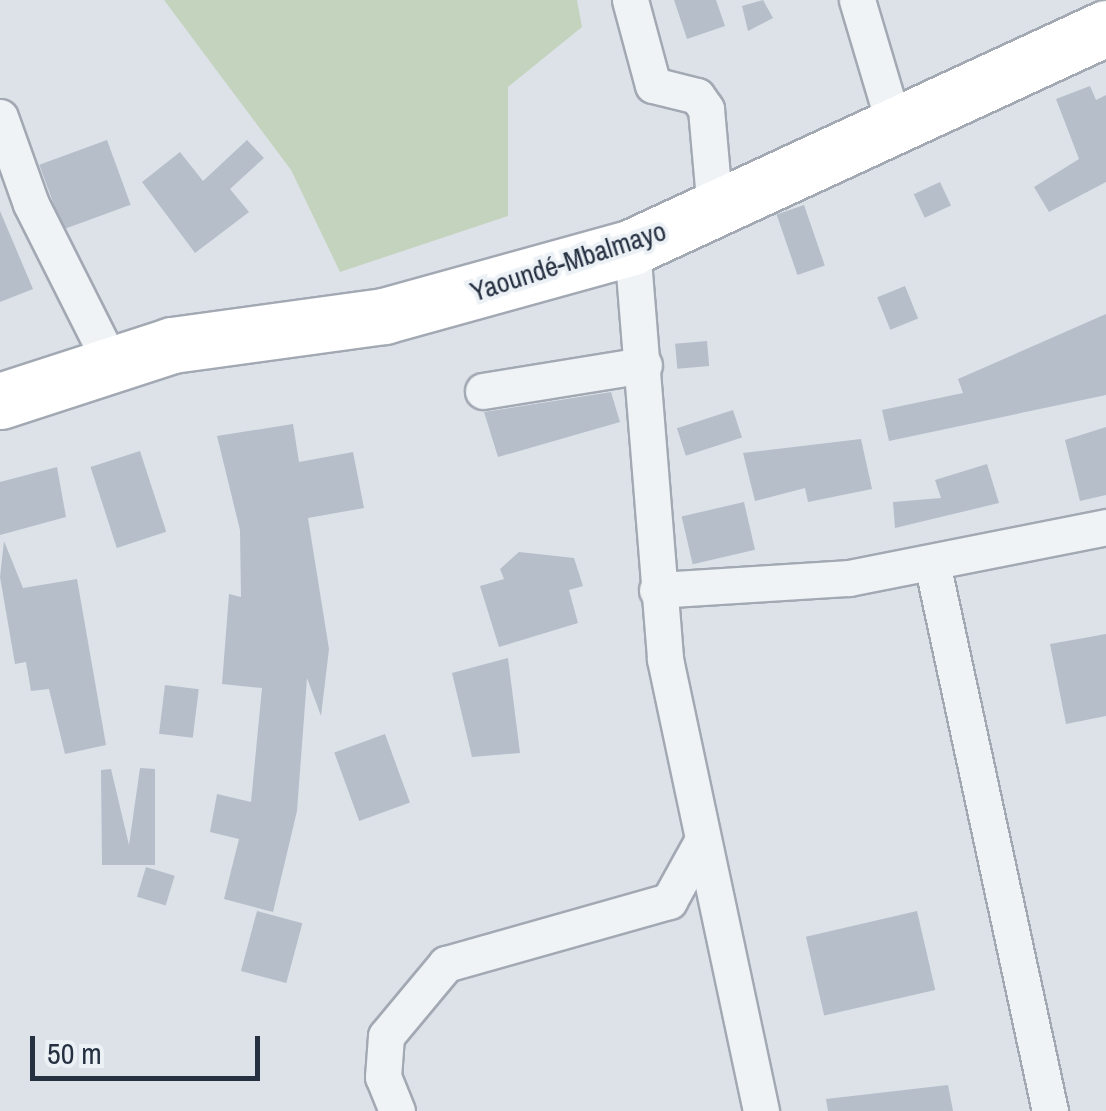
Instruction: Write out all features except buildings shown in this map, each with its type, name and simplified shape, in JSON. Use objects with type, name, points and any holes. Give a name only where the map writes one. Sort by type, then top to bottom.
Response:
[{"type":"highway","name":"Yaoundé-Mbalmayo","points":[[0,401],[172,346],[384,316],[632,247],[1106,28]]},
{"type":"street","points":[[630,0],[654,85],[697,96],[706,110],[715,209]]},
{"type":"street","points":[[857,0],[894,124]]},
{"type":"street","points":[[0,117],[31,204],[112,365]]},
{"type":"street","points":[[632,247],[644,365],[657,590],[701,844],[762,1111]]},
{"type":"street","points":[[483,391],[644,365]]},
{"type":"street","points":[[657,590],[849,578],[1106,527]]},
{"type":"street","points":[[932,563],[1050,1111]]},
{"type":"street","points":[[397,1111],[383,1078],[386,1036],[446,964],[655,908],[684,883],[701,844]]},
{"type":"green space","points":[[164,0],[577,0],[582,27],[508,87],[508,216],[340,272],[291,170]]}]
